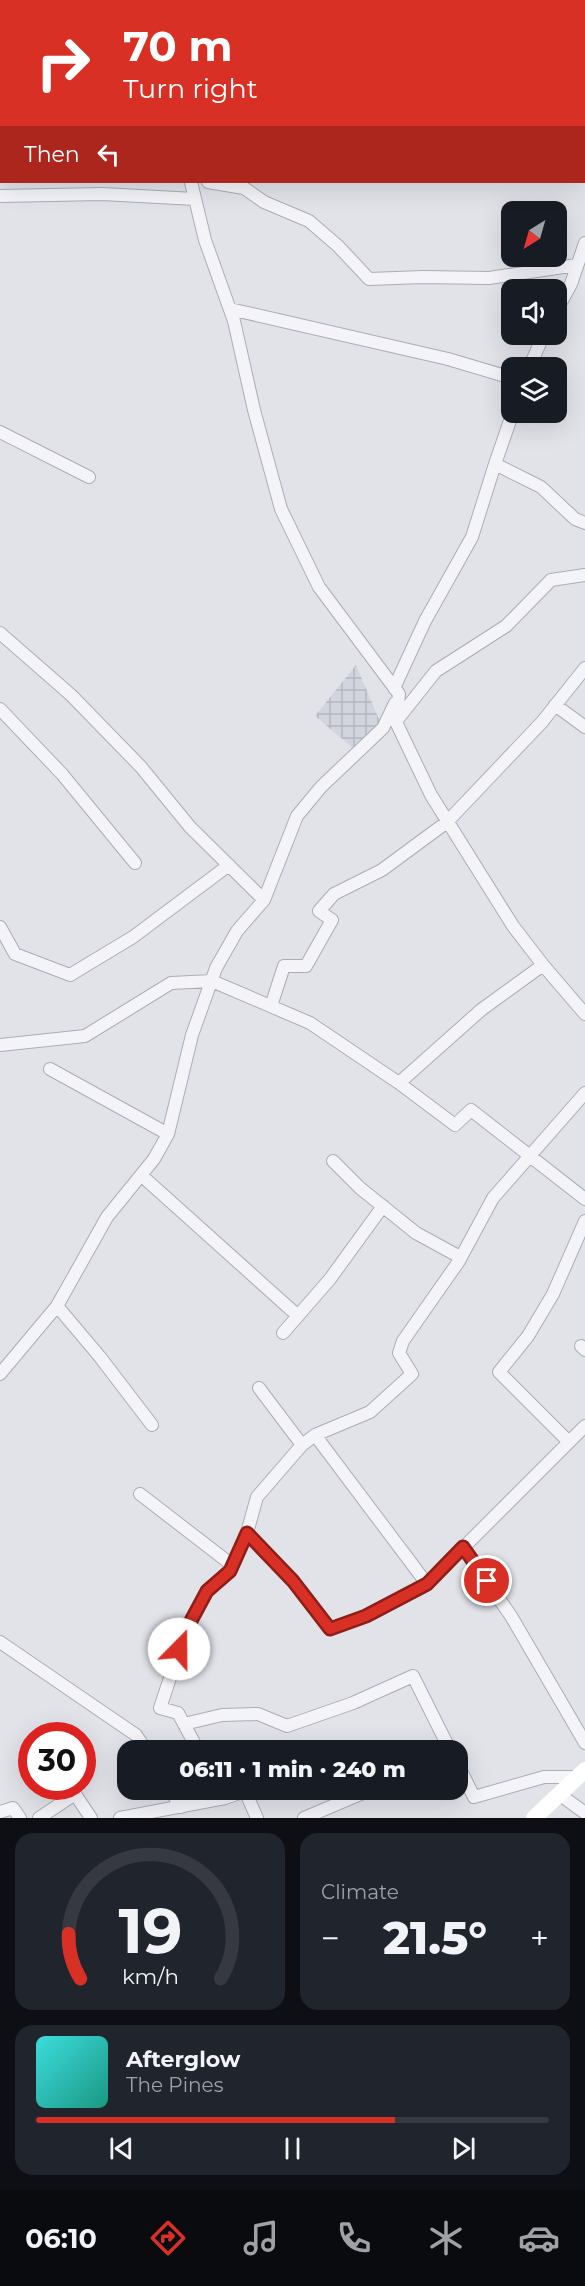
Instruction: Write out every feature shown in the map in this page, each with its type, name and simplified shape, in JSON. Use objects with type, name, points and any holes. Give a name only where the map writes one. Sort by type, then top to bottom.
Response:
[{"type":"street","points":[[191,183],[205,240],[230,309],[281,509],[319,587],[397,691],[396,722],[431,795],[447,822],[513,926],[585,1014]]},
{"type":"street","points":[[214,183],[244,188],[264,202],[309,221],[338,246],[369,279],[489,278],[577,265]]},
{"type":"street","points":[[0,196],[102,194],[195,199]]},
{"type":"street","points":[[567,291],[585,243]]},
{"type":"street","points":[[230,309],[448,359],[501,375]]},
{"type":"street","points":[[0,1374],[57,1306],[107,1217],[154,1160],[168,1134],[192,1035],[216,968],[237,932],[264,900],[297,816],[321,787],[382,728],[425,621],[471,537],[509,423]]},
{"type":"street","points":[[0,432],[90,477]]},
{"type":"street","points":[[495,464],[541,487],[575,519],[585,523]]},
{"type":"street","points":[[396,722],[436,671],[506,626],[551,580],[585,575]]},
{"type":"street","points":[[0,633],[71,695],[141,767],[190,827],[264,900]]},
{"type":"street","points":[[271,1006],[284,966],[306,966],[332,920],[319,911],[333,894],[382,870],[447,822],[542,722],[585,668]]},
{"type":"street","points":[[555,705],[585,727]]},
{"type":"street","points":[[0,709],[62,774],[135,863]]},
{"type":"street","points":[[0,927],[15,954],[70,975],[133,938],[229,865]]},
{"type":"street","points":[[399,1083],[481,1010],[543,965]]},
{"type":"street","points":[[0,1045],[85,1036],[171,983],[212,981],[310,1023],[399,1083],[455,1125],[471,1110],[585,1199]]},
{"type":"street","points":[[50,1069],[168,1134]]},
{"type":"street","points":[[193,1740],[178,1713],[160,1708],[186,1630],[207,1591],[230,1571],[247,1533],[257,1497],[302,1445],[315,1435],[370,1412],[412,1374],[399,1353],[404,1341],[460,1257],[493,1198],[585,1093]]},
{"type":"street","points":[[333,1161],[360,1188],[416,1233],[460,1257]]},
{"type":"street","points":[[141,1175],[298,1316]]},
{"type":"street","points":[[283,1333],[330,1279],[383,1206]]},
{"type":"street","points":[[568,1441],[499,1372],[528,1336],[553,1294],[585,1221]]},
{"type":"street","points":[[57,1306],[152,1425]]},
{"type":"street","points":[[259,1388],[302,1445]]},
{"type":"street","points":[[247,1533],[293,1581],[330,1629],[366,1616],[427,1584],[585,1426]]},
{"type":"street","points":[[315,1435],[427,1584]]},
{"type":"street","points":[[140,1494],[232,1565]]},
{"type":"street","points":[[463,1547],[511,1616],[585,1743]]},
{"type":"street","points":[[0,1642],[136,1735],[139,1740]]},
{"type":"street","points":[[184,1724],[222,1715],[258,1714],[287,1726],[352,1703],[412,1676],[445,1740]]},
{"type":"street","points":[[468,1785],[474,1797],[544,1777],[581,1773]]},
{"type":"street","points":[[534,1818],[581,1773]]},
{"type":"street","points":[[39,1818],[75,1794],[91,1818]]},
{"type":"street","points":[[559,1794],[585,1813]]},
{"type":"street","points":[[176,1800],[181,1807]]},
{"type":"street","points":[[120,1818],[144,1816],[204,1800]]},
{"type":"street","points":[[249,1800],[257,1818]]},
{"type":"street","points":[[304,1818],[346,1800]]},
{"type":"street","points":[[0,1812],[14,1808],[20,1818]]},
{"type":"shaded area","points":[[356,665],[384,731],[360,754],[315,716]]},
{"type":"route","points":[[179,1649],[186,1630],[207,1591],[230,1571],[247,1533],[293,1581],[330,1629],[366,1616],[427,1584],[463,1547],[487,1581]]}]
